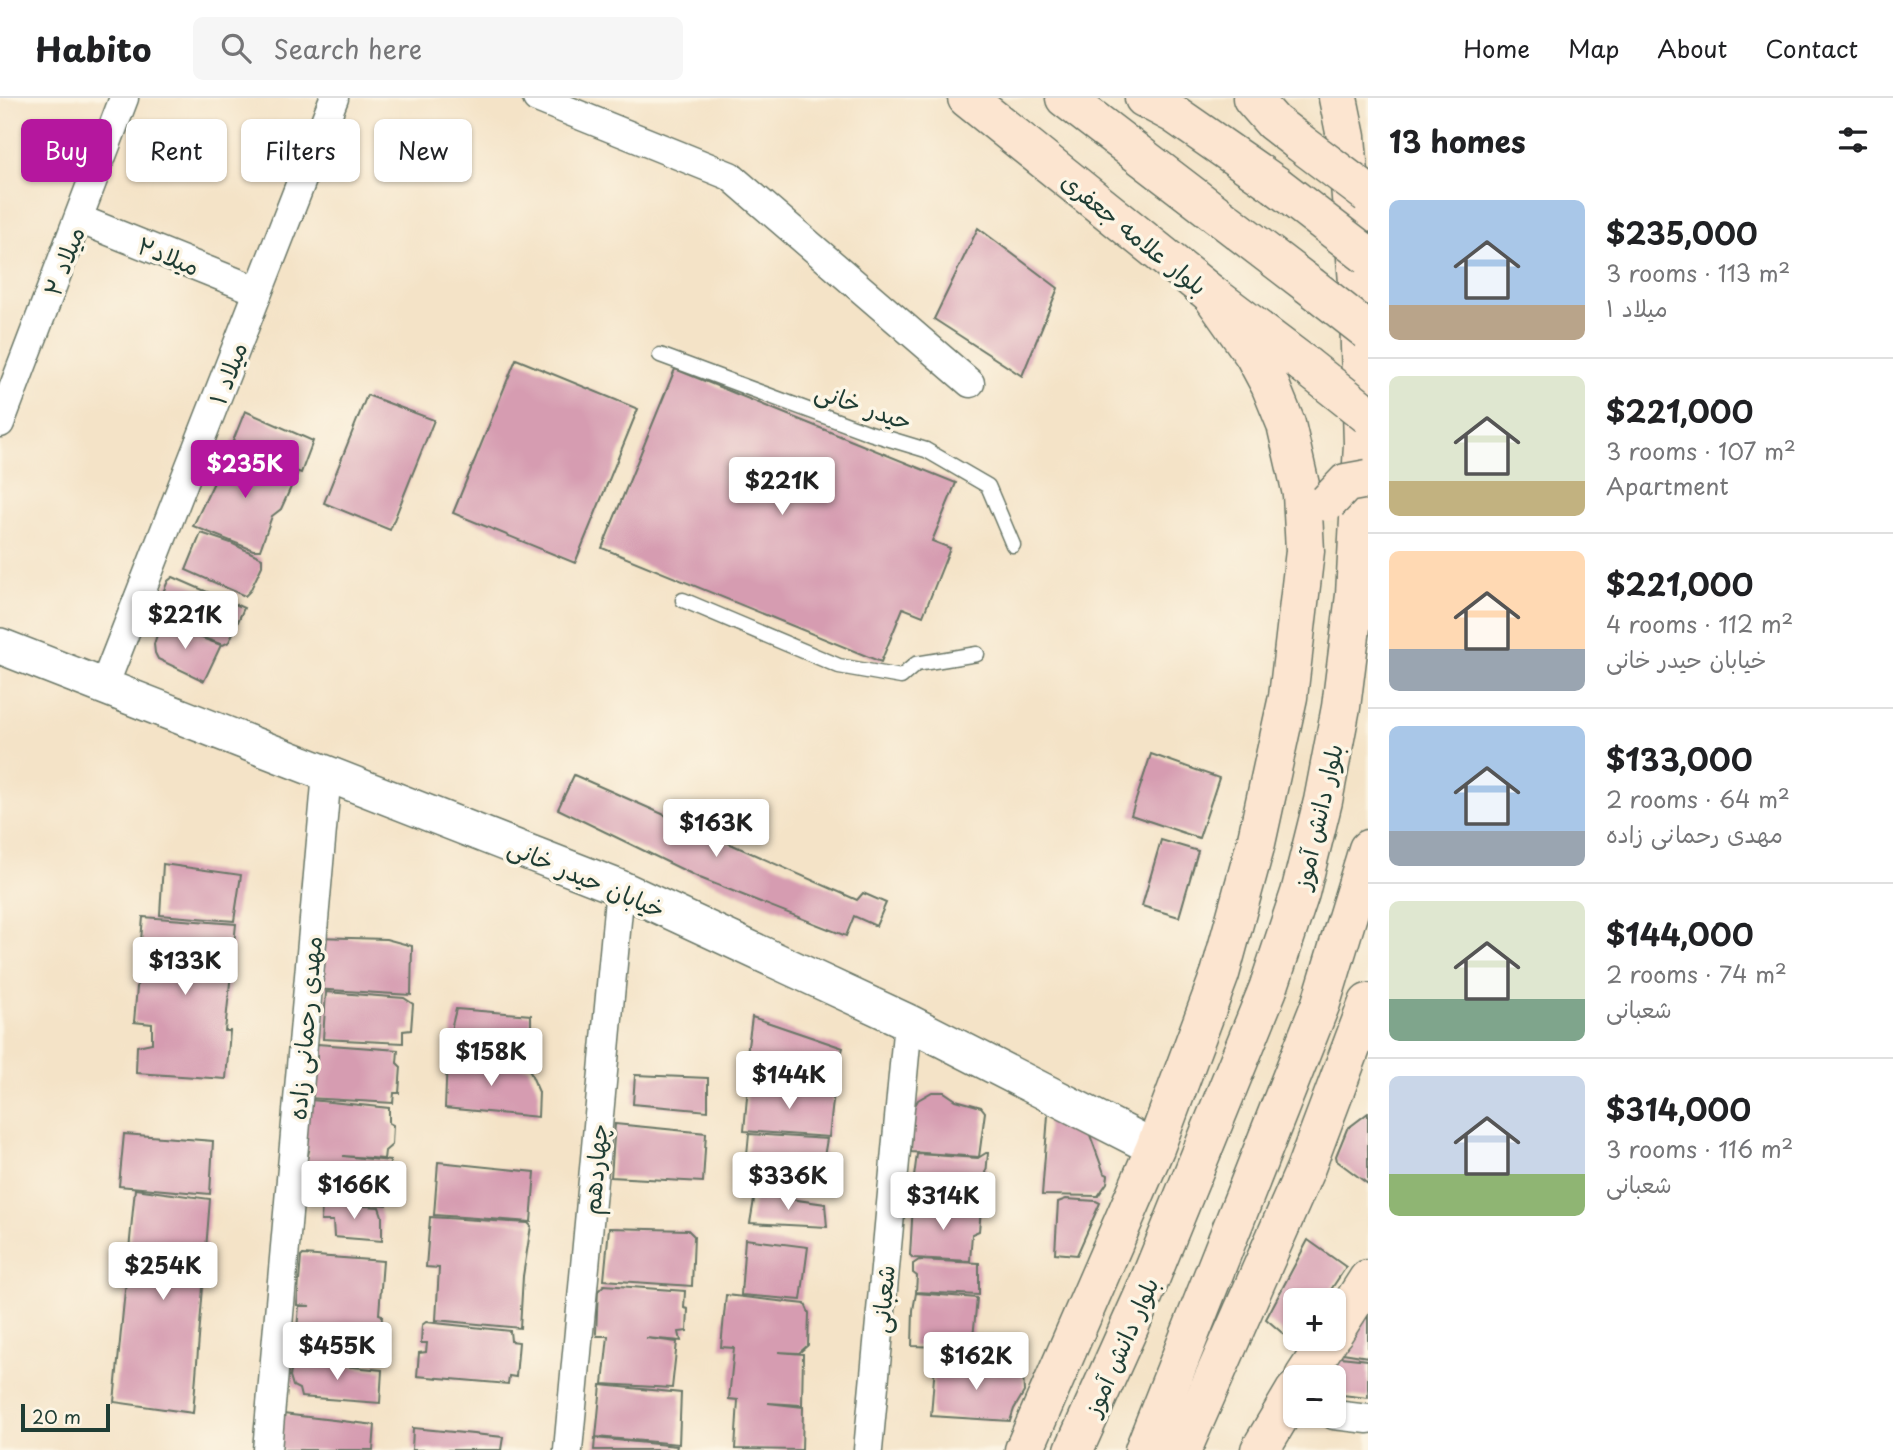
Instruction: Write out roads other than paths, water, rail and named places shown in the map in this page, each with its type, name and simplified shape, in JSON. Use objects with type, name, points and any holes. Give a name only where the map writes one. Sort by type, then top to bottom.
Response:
[{"type":"main road","name":"بلوار علامه جعفری","points":[[967,98],[1211,294],[1368,415]]},
{"type":"main road","points":[[1065,98],[1368,331]]},
{"type":"main road","points":[[1144,98],[1174,114],[1276,185],[1368,256]]},
{"type":"main road","points":[[1252,98],[1273,122],[1368,194]]},
{"type":"main road","name":"بلوار دانش آموز","points":[[1073,1450],[1144,1294],[1268,989],[1300,893],[1323,801],[1341,706],[1354,595],[1363,444],[1359,282],[1346,137],[1338,98]]},
{"type":"main road","points":[[1024,1450],[1156,1148],[1220,974],[1256,844],[1288,696],[1305,551],[1302,494],[1286,424],[1270,384],[1254,355],[1211,294]]},
{"type":"main road","points":[[1305,551],[1328,502],[1346,483],[1368,480]]},
{"type":"main road","points":[[1144,1450],[1321,1003],[1368,849]]},
{"type":"main road","points":[[1182,1450],[1305,1170],[1368,1003]]},
{"type":"main road","points":[[1346,1313],[1368,1279]]},
{"type":"main road","points":[[1260,1450],[1283,1416]]},
{"type":"street","name":"میلاد ۲","points":[[0,423],[124,98]]},
{"type":"street","name":"میلاد ۱","points":[[104,686],[334,98]]},
{"type":"street","points":[[537,98],[730,176],[970,383]]},
{"type":"street","name":"میلاد۲","points":[[79,219],[258,291]]},
{"type":"street","name":"خیابان حیدر خانی","points":[[0,646],[620,888],[908,1022],[1156,1148]]},
{"type":"street","name":"مهدی رحمانی زاده","points":[[267,1450],[327,773]]},
{"type":"street","name":"چهاردهم","points":[[568,1450],[620,888]]},
{"type":"street","name":"شعبانی","points":[[868,1450],[908,1022]]},
{"type":"street","points":[[1346,1416],[1368,1419]]},
{"type":"lane","name":"حیدر خانی","points":[[660,355],[870,433],[926,450],[988,486],[1013,545]]},
{"type":"lane","points":[[683,600],[839,666],[901,677],[916,664],[977,654]]}]
